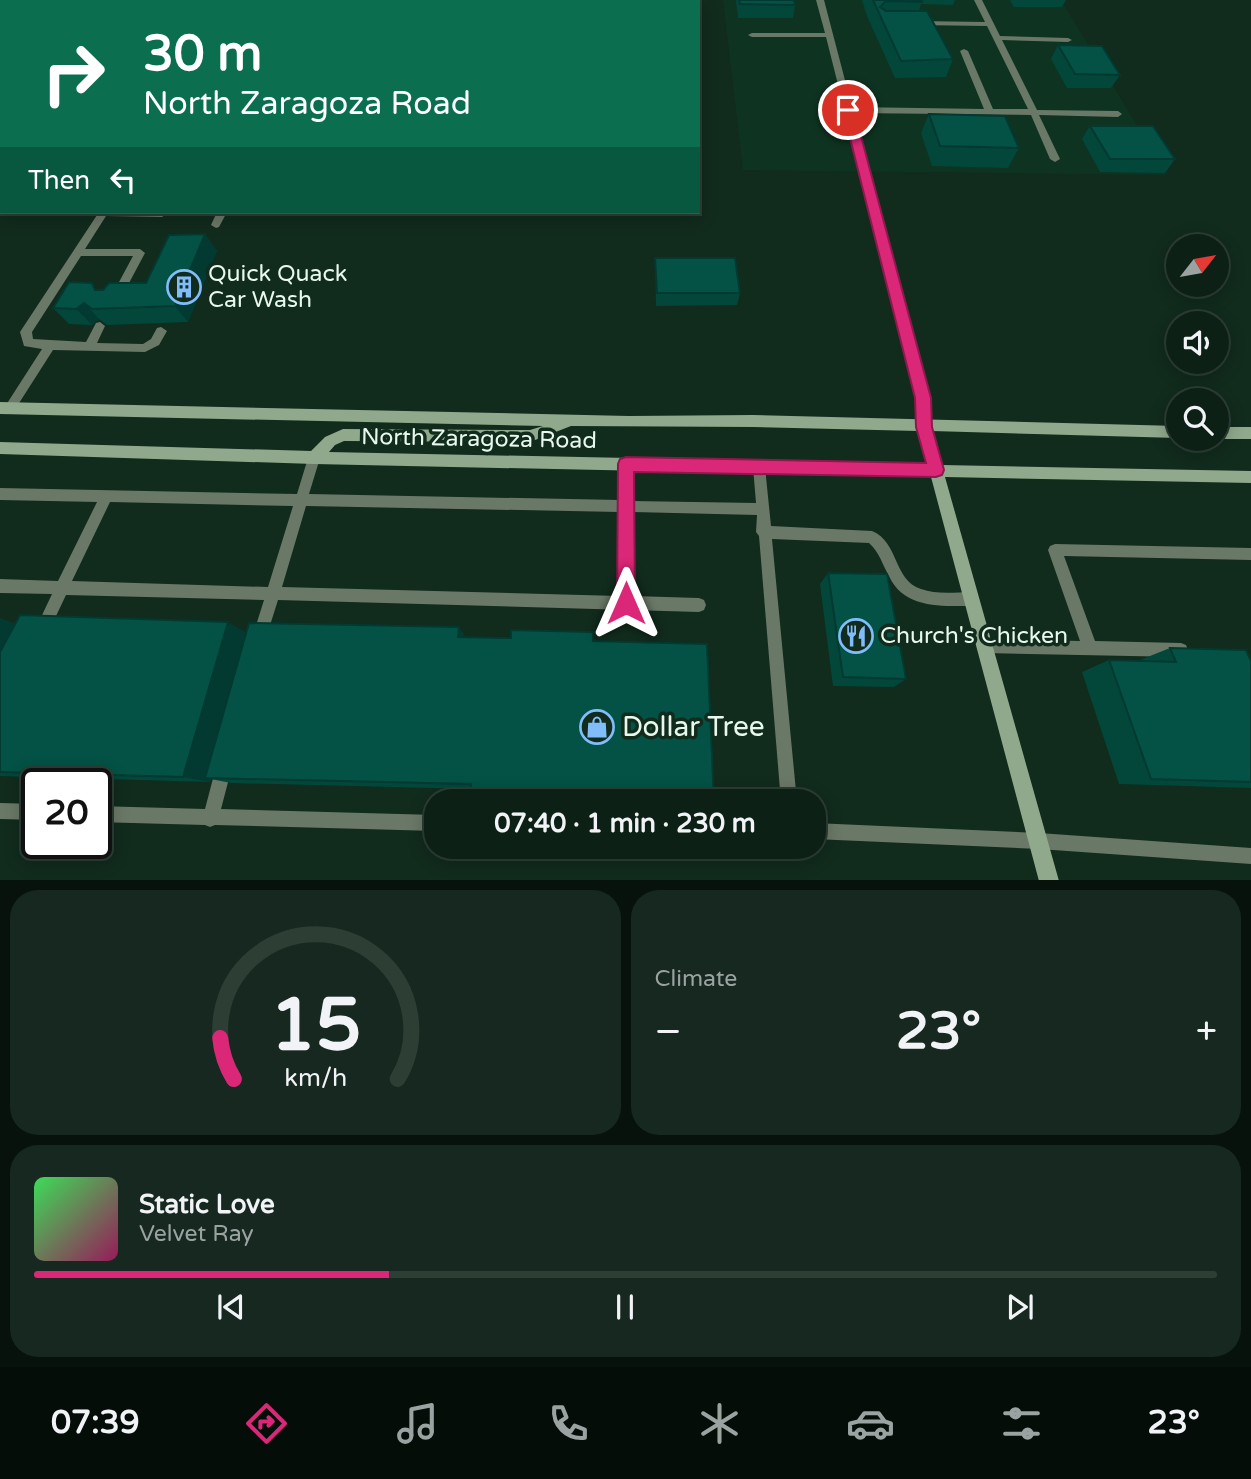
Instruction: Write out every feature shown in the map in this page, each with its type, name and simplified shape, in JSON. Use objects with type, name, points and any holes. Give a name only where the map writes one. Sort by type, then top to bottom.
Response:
[{"type":"main road","name":"North Zaragoza Road","points":[[5,408],[573,421],[753,421],[1166,432]]},
{"type":"main road","points":[[314,458],[330,441],[343,435],[530,436],[573,421]]},
{"type":"main road","points":[[924,427],[1049,880]]},
{"type":"main road","points":[[1229,433],[1251,433]]},
{"type":"main road","name":"North Zaragoza Road","points":[[0,448],[314,458],[1251,477]]},
{"type":"lane","points":[[820,0],[923,398],[924,427]]},
{"type":"lane","points":[[978,0],[1055,159]]},
{"type":"lane","points":[[908,23],[990,24]]},
{"type":"lane","points":[[752,34],[829,36]]},
{"type":"lane","points":[[997,38],[1068,40]]},
{"type":"lane","points":[[964,51],[990,112]]},
{"type":"lane","points":[[848,110],[1118,114]]},
{"type":"lane","points":[[103,214],[26,331],[28,343],[145,348],[155,342],[161,331]]},
{"type":"lane","points":[[216,225],[221,214]]},
{"type":"lane","points":[[78,252],[140,253],[114,301]]},
{"type":"lane","points":[[89,347],[100,326]]},
{"type":"lane","points":[[5,408],[50,346]]},
{"type":"lane","points":[[253,660],[271,593],[314,458]]},
{"type":"lane","points":[[626,464],[626,603]]},
{"type":"lane","points":[[758,467],[788,789]]},
{"type":"lane","points":[[0,494],[299,502],[761,509]]},
{"type":"lane","points":[[32,650],[106,496]]},
{"type":"lane","points":[[763,532],[872,537],[890,557],[895,575],[915,595],[929,599],[972,599]]},
{"type":"lane","points":[[1090,648],[1055,550],[1251,554]]},
{"type":"lane","points":[[0,586],[699,605]]},
{"type":"lane","points":[[985,646],[1197,650]]},
{"type":"lane","points":[[210,819],[228,752]]},
{"type":"lane","points":[[0,810],[21,811]]},
{"type":"lane","points":[[112,815],[424,823]]},
{"type":"lane","points":[[826,832],[1038,841],[1251,856]]},
{"type":"shaded area","points":[[723,0],[1061,0],[1167,175],[743,170]]},
{"type":"building","points":[[739,0],[794,0],[795,5],[740,4]]},
{"type":"building","points":[[873,0],[921,0],[922,2],[886,1],[880,7],[886,11],[927,11],[953,59],[901,61]]},
{"type":"building","points":[[1058,45],[1102,46],[1120,75],[1075,74]]},
{"type":"building","points":[[929,114],[1005,116],[1019,148],[940,146]]},
{"type":"building","points":[[1090,126],[1153,126],[1175,159],[1110,159]]},
{"type":"building","points":[[205,234],[175,306],[92,309],[84,303],[76,309],[53,308],[69,282],[92,283],[95,290],[103,290],[109,283],[146,283],[169,235]]},
{"type":"building","points":[[655,258],[735,258],[740,293],[657,293]]},
{"type":"building","name":"Church's Chicken","points":[[828,573],[887,574],[906,679],[843,677]]},
{"type":"building","points":[[20,615],[228,622],[183,777],[112,775],[112,768],[21,768],[21,773],[0,772],[0,652]]},
{"type":"building","points":[[249,623],[459,627],[458,637],[511,638],[511,630],[593,632],[593,641],[707,644],[713,789],[470,789],[471,784],[205,778]]},
{"type":"building","points":[[1170,648],[1246,650],[1251,661],[1251,782],[1151,779],[1109,660],[1176,662]]},
{"type":"place","name":"Quick Quack Car Wash","points":[[184,287]]},
{"type":"place","name":"Church's Chicken","points":[[856,636]]},
{"type":"place","name":"Dollar Tree","points":[[597,727]]},
{"type":"route","points":[[626,603],[626,464],[936,470],[924,427],[923,398],[848,110]]}]
